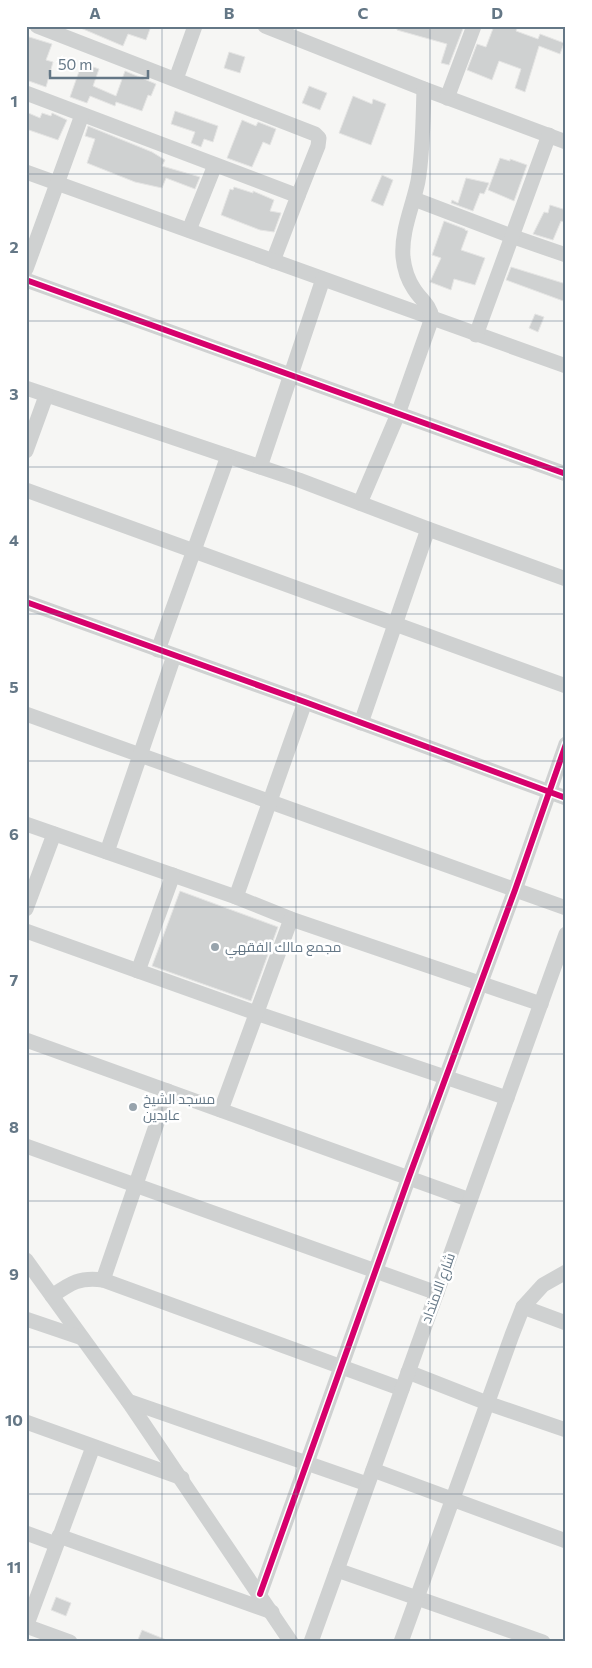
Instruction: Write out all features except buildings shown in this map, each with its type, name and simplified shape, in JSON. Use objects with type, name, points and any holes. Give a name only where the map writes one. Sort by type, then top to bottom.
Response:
[{"type":"street","points":[[37,26],[315,134],[319,138],[318,146],[274,261]]},
{"type":"street","points":[[176,79],[195,26]]},
{"type":"street","points":[[265,26],[447,98],[566,142]]},
{"type":"street","points":[[447,98],[474,26]]},
{"type":"street","points":[[360,503],[398,414],[432,318],[431,310],[414,289],[407,275],[403,257],[404,240],[421,158],[424,89]]},
{"type":"street","points":[[26,93],[298,196]]},
{"type":"street","points":[[26,269],[82,115]]},
{"type":"street","points":[[476,335],[549,135]]},
{"type":"street","points":[[189,230],[215,165]]},
{"type":"street","points":[[26,172],[566,366]]},
{"type":"street","points":[[414,199],[566,255]]},
{"type":"street","points":[[260,467],[323,279]]},
{"type":"street","points":[[26,280],[566,474]]},
{"type":"street","points":[[26,388],[299,480],[566,579]]},
{"type":"street","points":[[26,451],[46,396]]},
{"type":"street","points":[[158,650],[228,456]]},
{"type":"street","points":[[26,490],[566,686]]},
{"type":"street","points":[[361,723],[428,529]]},
{"type":"street","points":[[26,602],[566,798]]},
{"type":"street","points":[[107,852],[174,656]]},
{"type":"street","points":[[236,897],[305,702]]},
{"type":"street","points":[[26,714],[566,908]]},
{"type":"street","points":[[260,1594],[566,744]]},
{"type":"street","points":[[26,824],[236,897],[291,919],[541,1004]]},
{"type":"street","points":[[26,909],[54,834]]},
{"type":"street","points":[[138,971],[173,875]]},
{"type":"street","points":[[221,1110],[291,919]]},
{"type":"street","points":[[26,931],[256,1013],[507,1098]]},
{"type":"street","name":"شارع الامتداد","points":[[311,1642],[566,934]]},
{"type":"street","points":[[26,1040],[470,1200]]},
{"type":"street","points":[[103,1280],[168,1091]]},
{"type":"street","points":[[26,1146],[376,1273],[437,1293]]},
{"type":"street","points":[[26,1260],[182,1478],[291,1642]]},
{"type":"street","points":[[401,1642],[523,1307],[543,1285],[566,1272]]},
{"type":"street","points":[[52,1296],[77,1281],[88,1278],[103,1280],[402,1389]]},
{"type":"street","points":[[523,1307],[566,1323]]},
{"type":"street","points":[[26,1319],[82,1338]]},
{"type":"street","points":[[408,1372],[566,1430]]},
{"type":"street","points":[[128,1401],[367,1484]]},
{"type":"street","points":[[26,1422],[182,1478]]},
{"type":"street","points":[[70,1642],[26,1626],[93,1447]]},
{"type":"street","points":[[373,1470],[566,1541]]},
{"type":"street","points":[[26,1533],[58,1540],[272,1612]]},
{"type":"street","points":[[337,1570],[542,1642]]},
{"type":"cycle path","points":[[26,280],[566,474]]},
{"type":"cycle path","points":[[26,602],[566,798]]},
{"type":"cycle path","points":[[260,1594],[566,744]]},
{"type":"place","name":"مجمع مالك الفقهي","points":[[215,947]]},
{"type":"place","name":"مسجد الشيخ عابدين","points":[[133,1107]]}]
